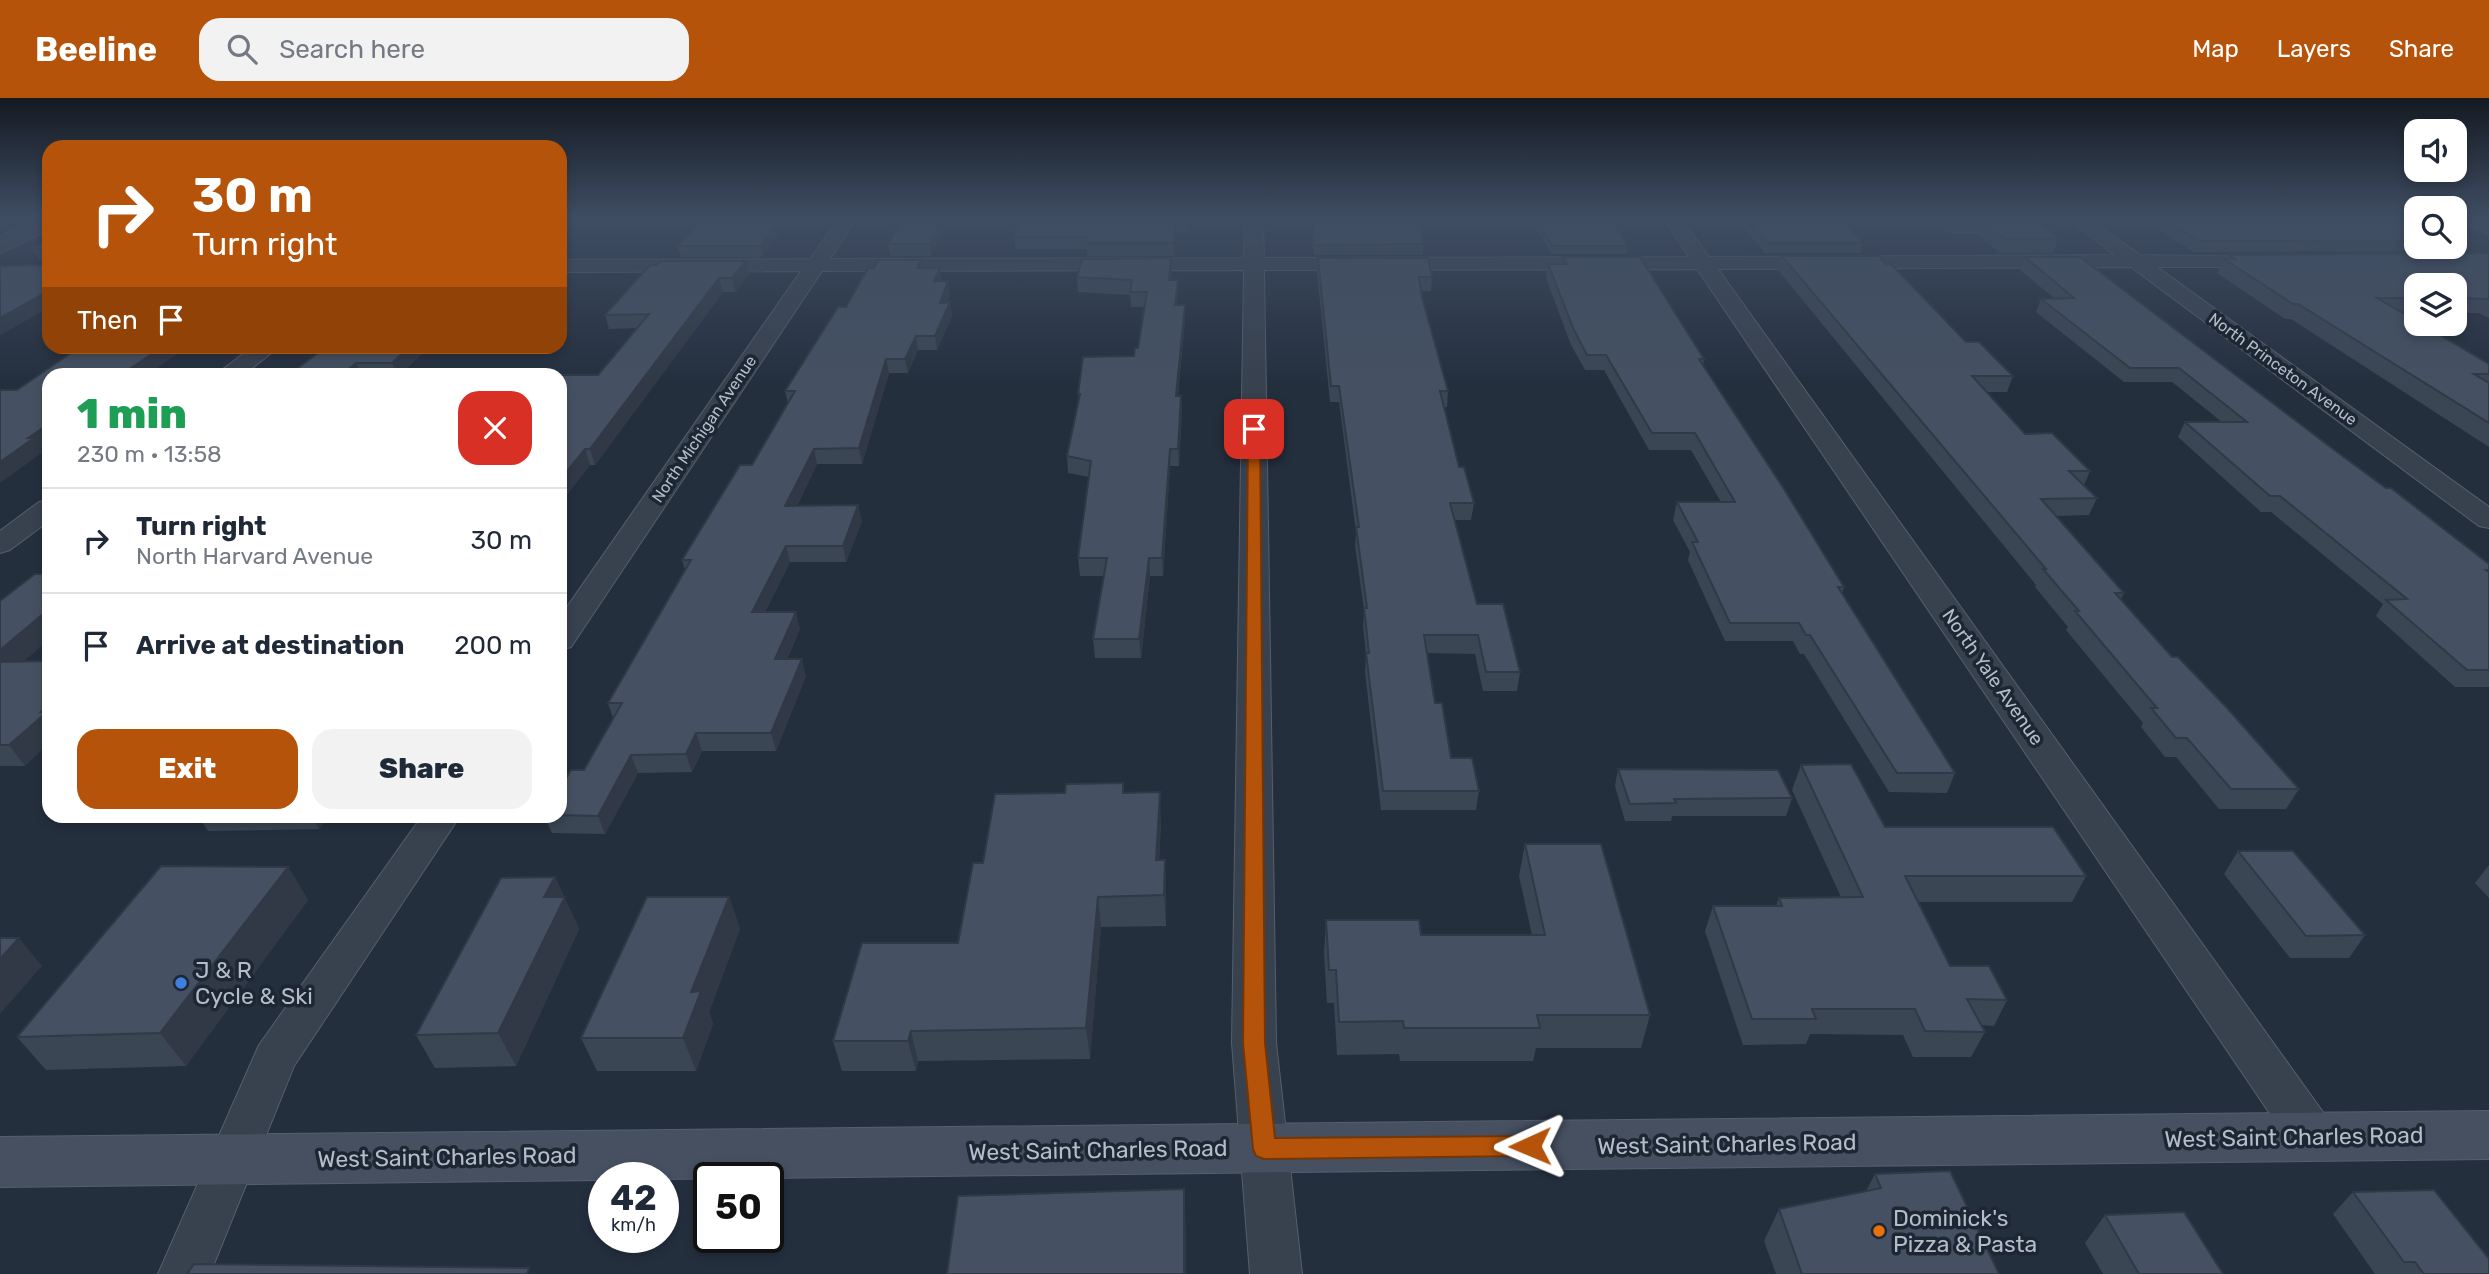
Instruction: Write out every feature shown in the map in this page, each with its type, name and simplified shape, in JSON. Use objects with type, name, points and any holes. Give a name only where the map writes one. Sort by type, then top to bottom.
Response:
[{"type":"main road","name":"West Saint Charles Road","points":[[0,1161],[2489,1135]]},
{"type":"street","name":"North Michigan Avenue","points":[[567,630],[811,273]]},
{"type":"street","points":[[1254,273],[1254,1043],[1276,1274]]},
{"type":"street","name":"North Yale Avenue","points":[[1711,273],[2313,1137]]},
{"type":"street","name":"North Princeton Avenue","points":[[2152,273],[2489,520]]},
{"type":"street","points":[[239,368],[258,354]]},
{"type":"street","points":[[0,544],[42,513]]},
{"type":"street","points":[[184,1274],[275,1058],[436,823]]},
{"type":"building","points":[[0,273],[42,273],[42,295],[0,318]]},
{"type":"building","points":[[643,273],[736,273],[732,278],[719,278],[590,449],[585,449],[567,471],[567,375],[598,375],[649,314],[605,315]]},
{"type":"building","points":[[865,273],[938,273],[934,281],[948,281],[940,303],[950,302],[935,336],[916,336],[905,359],[886,359],[859,448],[814,449],[785,506],[858,505],[843,546],[786,546],[752,612],[796,612],[775,659],[802,659],[771,733],[696,733],[686,754],[631,755],[598,816],[567,815],[567,777],[571,770],[584,770],[622,703],[608,703],[691,560],[682,560],[740,465],[752,465],[795,391],[785,391],[838,307],[846,307]]},
{"type":"building","points":[[1078,273],[1170,273],[1169,280],[1178,280],[1175,305],[1185,305],[1176,396],[1181,396],[1178,449],[1170,449],[1162,558],[1149,558],[1139,639],[1093,639],[1107,558],[1078,558],[1091,461],[1067,456],[1080,394],[1083,357],[1134,356],[1135,348],[1138,348],[1147,292],[1130,292],[1132,280],[1077,277]]},
{"type":"building","points":[[1320,273],[1431,273],[1432,277],[1419,277],[1422,297],[1448,391],[1440,391],[1459,467],[1464,467],[1474,503],[1450,503],[1477,604],[1503,604],[1520,672],[1486,672],[1478,635],[1424,635],[1435,703],[1442,703],[1451,758],[1472,758],[1479,791],[1383,791],[1366,653],[1369,653],[1364,608],[1367,608],[1356,527],[1359,527],[1339,386],[1331,386]]},
{"type":"building","points":[[1551,273],[1650,273],[1704,359],[1699,359],[1844,587],[1838,587],[1955,773],[1897,773],[1810,635],[1806,635],[1799,623],[1730,623],[1692,542],[1698,542],[1677,502],[1735,502],[1695,433],[1652,433],[1606,355],[1587,355]]},
{"type":"building","points":[[1796,273],[1900,273],[1966,342],[1979,342],[2013,376],[1972,376],[2025,434],[2052,433],[2090,471],[2069,471],[2097,498],[2041,499],[2124,593],[2115,593],[2172,657],[2178,657],[2227,708],[2299,789],[2231,789],[2187,738],[2176,738],[2151,708],[2157,708],[2075,611],[2079,611],[2043,569],[2046,569]]},
{"type":"building","points":[[2044,273],[2101,273],[2489,564],[2489,570],[2486,570],[2489,572],[2489,670],[2467,670],[2386,600],[2407,599],[2280,496],[2270,496],[2185,422],[2247,422],[2179,368],[2130,368],[2041,299],[2074,298]]},
{"type":"building","points":[[2245,273],[2489,273],[2489,299],[2467,298],[2467,273],[2404,273],[2404,298],[2377,298],[2404,314],[2404,336],[2441,336],[2489,364],[2489,374],[2474,374],[2489,383],[2489,423],[2298,304],[2293,304]]},
{"type":"building","points":[[69,354],[152,354],[131,368],[49,368]]},
{"type":"building","points":[[316,354],[402,354],[392,363],[356,363],[350,368],[298,368]]},
{"type":"building","points":[[42,373],[42,429],[28,438],[34,438],[0,462],[0,390],[17,390]]},
{"type":"building","points":[[35,574],[42,574],[42,615],[0,650],[0,601]]},
{"type":"building","points":[[42,661],[42,716],[9,745],[0,745],[0,662]]},
{"type":"building","points":[[1851,764],[1885,827],[2053,827],[2086,876],[1905,876],[1950,966],[1989,966],[2007,1000],[1967,999],[1985,1032],[1925,1031],[1915,1009],[1812,1009],[1816,1019],[1752,1019],[1713,906],[1782,906],[1779,898],[1863,897],[1801,765]]},
{"type":"building","points":[[1618,769],[1778,770],[1792,798],[1674,799],[1676,803],[1630,804]]},
{"type":"building","points":[[1123,783],[1123,793],[1160,792],[1156,860],[1165,860],[1164,895],[1098,897],[1086,1028],[911,1031],[908,1041],[833,1041],[862,943],[958,943],[973,863],[983,863],[995,794],[1065,793],[1066,784]]},
{"type":"building","points":[[1525,844],[1601,844],[1650,1015],[1537,1015],[1540,1028],[1404,1028],[1403,1021],[1339,1022],[1336,970],[1329,970],[1326,920],[1419,920],[1421,935],[1545,935]]},
{"type":"building","points":[[2238,851],[2293,851],[2365,935],[2306,936]]},
{"type":"building","points":[[161,866],[288,867],[160,1033],[17,1037]]},
{"type":"building","points":[[555,877],[544,897],[565,897],[498,1033],[416,1035],[501,878]]},
{"type":"building","points":[[647,897],[729,897],[691,992],[701,991],[683,1038],[581,1038]]},
{"type":"building","points":[[0,938],[19,938],[0,959]]},
{"type":"building","points":[[1950,1171],[1999,1274],[1802,1274],[1779,1209],[1881,1188],[1875,1174]]},
{"type":"building","points":[[1184,1189],[1184,1274],[947,1274],[958,1196]]},
{"type":"building","points":[[2434,1190],[2489,1259],[2489,1274],[2424,1274],[2415,1262],[2404,1262],[2353,1192]]},
{"type":"building","points":[[2184,1212],[2223,1274],[2139,1274],[2105,1215]]},
{"type":"building","points":[[194,1264],[529,1268],[527,1274],[187,1274]]},
{"type":"place","name":"J & R Cycle & Ski","points":[[181,983]]},
{"type":"place","name":"Dominick's Pizza & Pasta","points":[[1879,1231]]},
{"type":"route","points":[[1254,429],[1254,1043],[1264,1149],[1530,1146]]}]
